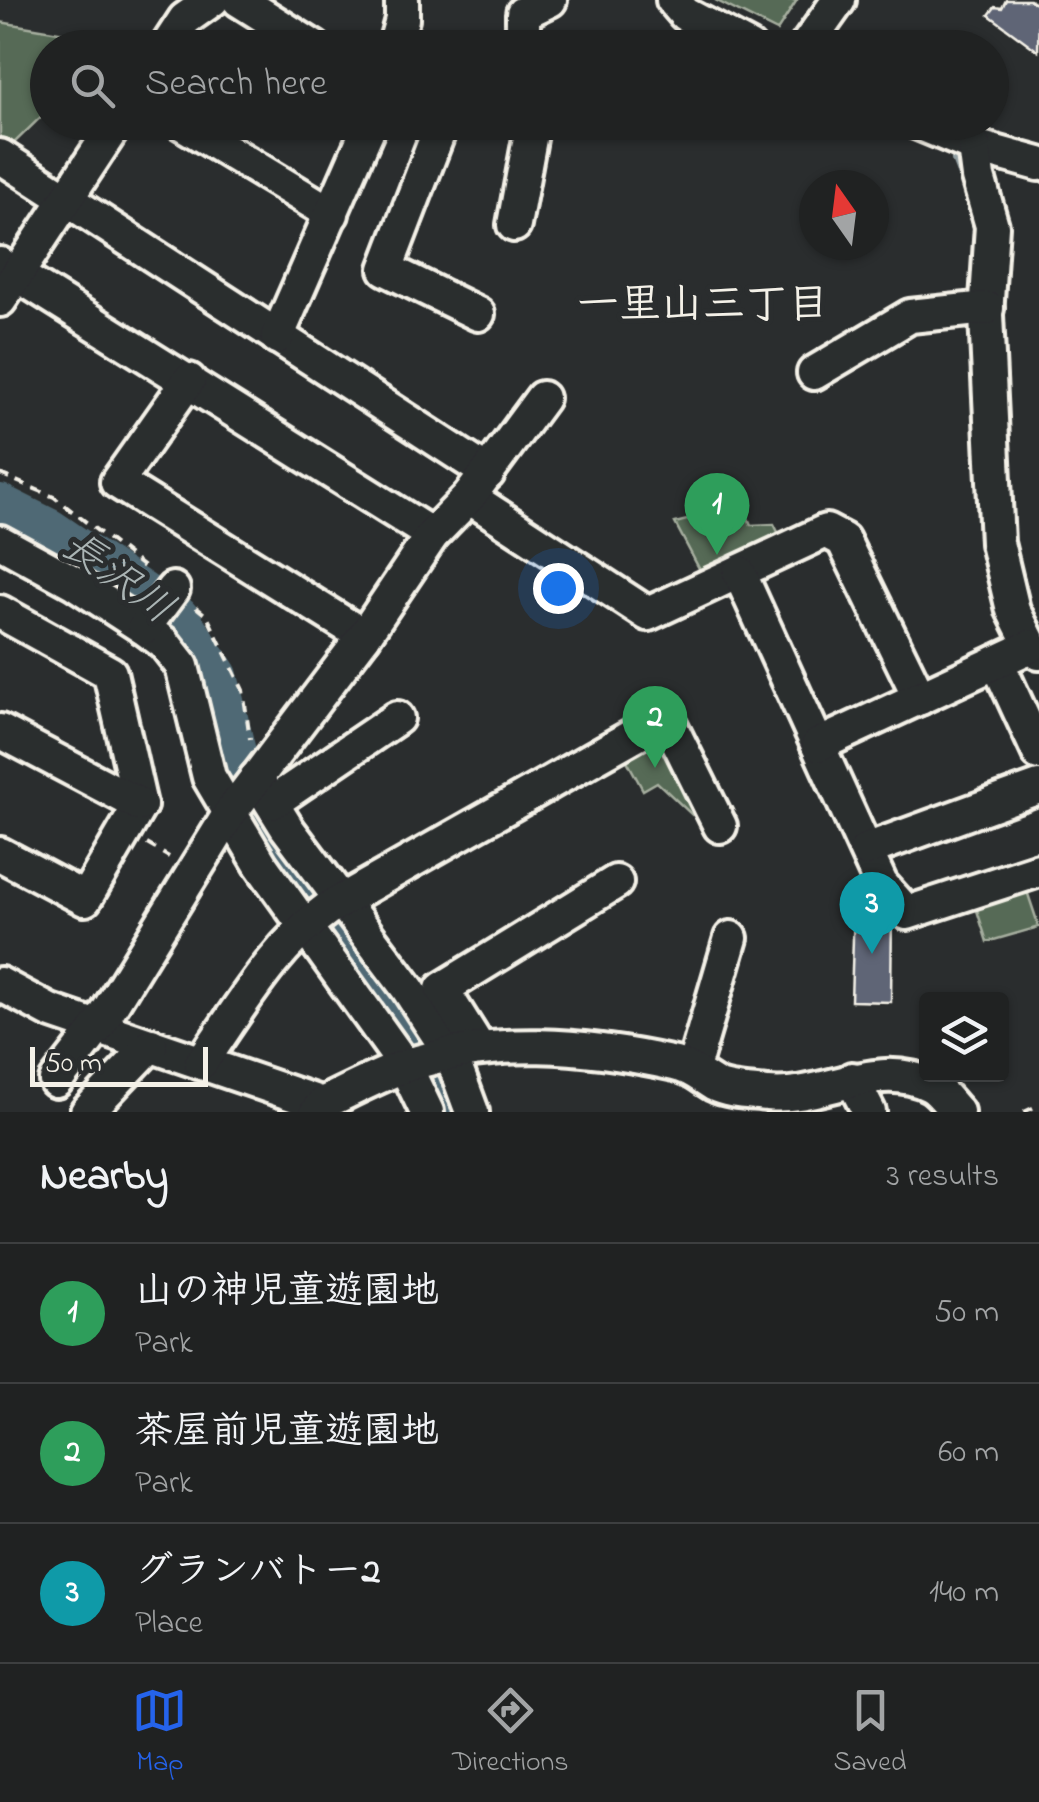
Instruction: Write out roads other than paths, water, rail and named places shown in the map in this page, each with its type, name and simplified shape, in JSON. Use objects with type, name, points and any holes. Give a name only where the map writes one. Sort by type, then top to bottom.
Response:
[{"type":"street","points":[[178,30],[185,19],[212,0]]},
{"type":"street","points":[[239,0],[287,30]]},
{"type":"street","points":[[399,30],[402,0]]},
{"type":"street","points":[[522,30],[522,13],[550,0]]},
{"type":"street","points":[[673,0],[684,14],[714,30]]},
{"type":"street","points":[[818,30],[840,0]]},
{"type":"street","points":[[104,140],[5,279],[188,380],[432,536]]},
{"type":"street","points":[[210,140],[332,214]]},
{"type":"street","points":[[276,337],[363,140]]},
{"type":"street","points":[[436,140],[386,269],[478,314]]},
{"type":"street","points":[[514,225],[529,140]]},
{"type":"street","points":[[960,140],[1039,164]]},
{"type":"street","points":[[818,745],[997,662],[1035,650],[1013,610],[997,544],[987,308],[992,226],[974,146]]},
{"type":"street","points":[[0,156],[276,337],[648,614],[826,532],[843,540],[920,698]]},
{"type":"street","points":[[814,373],[910,316],[987,308]]},
{"type":"street","points":[[188,380],[118,482],[364,636]]},
{"type":"street","points":[[264,791],[432,536],[479,485],[542,398]]},
{"type":"street","points":[[0,542],[145,627],[182,666],[209,777],[260,865],[406,1066],[427,1112]]},
{"type":"street","points":[[739,572],[882,884],[907,913],[1039,870]]},
{"type":"street","points":[[145,627],[172,590]]},
{"type":"street","points":[[0,612],[110,673],[133,819],[85,899],[0,854]]},
{"type":"street","points":[[997,662],[1039,752]]},
{"type":"street","points":[[56,1081],[98,1028],[230,813],[397,718]]},
{"type":"street","points":[[201,1062],[276,957],[304,926],[666,718],[720,826]]},
{"type":"street","points":[[0,731],[133,819]]},
{"type":"street","points":[[866,850],[1039,787]]},
{"type":"street","points":[[264,791],[340,902],[460,1053]]},
{"type":"street","points":[[472,1112],[442,989],[616,882]]},
{"type":"street","points":[[707,1089],[731,938]]},
{"type":"street","points":[[0,984],[50,1011],[201,1062],[319,1108],[406,1066],[460,1053],[533,1044],[610,1050],[707,1089],[792,1095],[852,1079],[894,1074],[933,1086],[956,1112]]},
{"type":"street","points":[[87,1112],[150,1045]]},
{"type":"street","points":[[852,1079],[869,1112]]},
{"type":"waterway","points":[[955,160],[964,183]]},
{"type":"waterway","name":"長沢川","points":[[0,505],[50,530],[178,617],[217,676],[244,790]]},
{"type":"waterway","name":"長沢川","points":[[257,811],[303,887],[438,1073],[458,1112]]},
{"type":"place","name":"山の神児童遊園地","points":[[717,555]]},
{"type":"place","name":"茶屋前児童遊園地","points":[[655,768]]},
{"type":"place","name":"グランバトー2","points":[[872,954]]},
{"type":"district","name":"一里山三丁目","points":[[703,306]]}]
